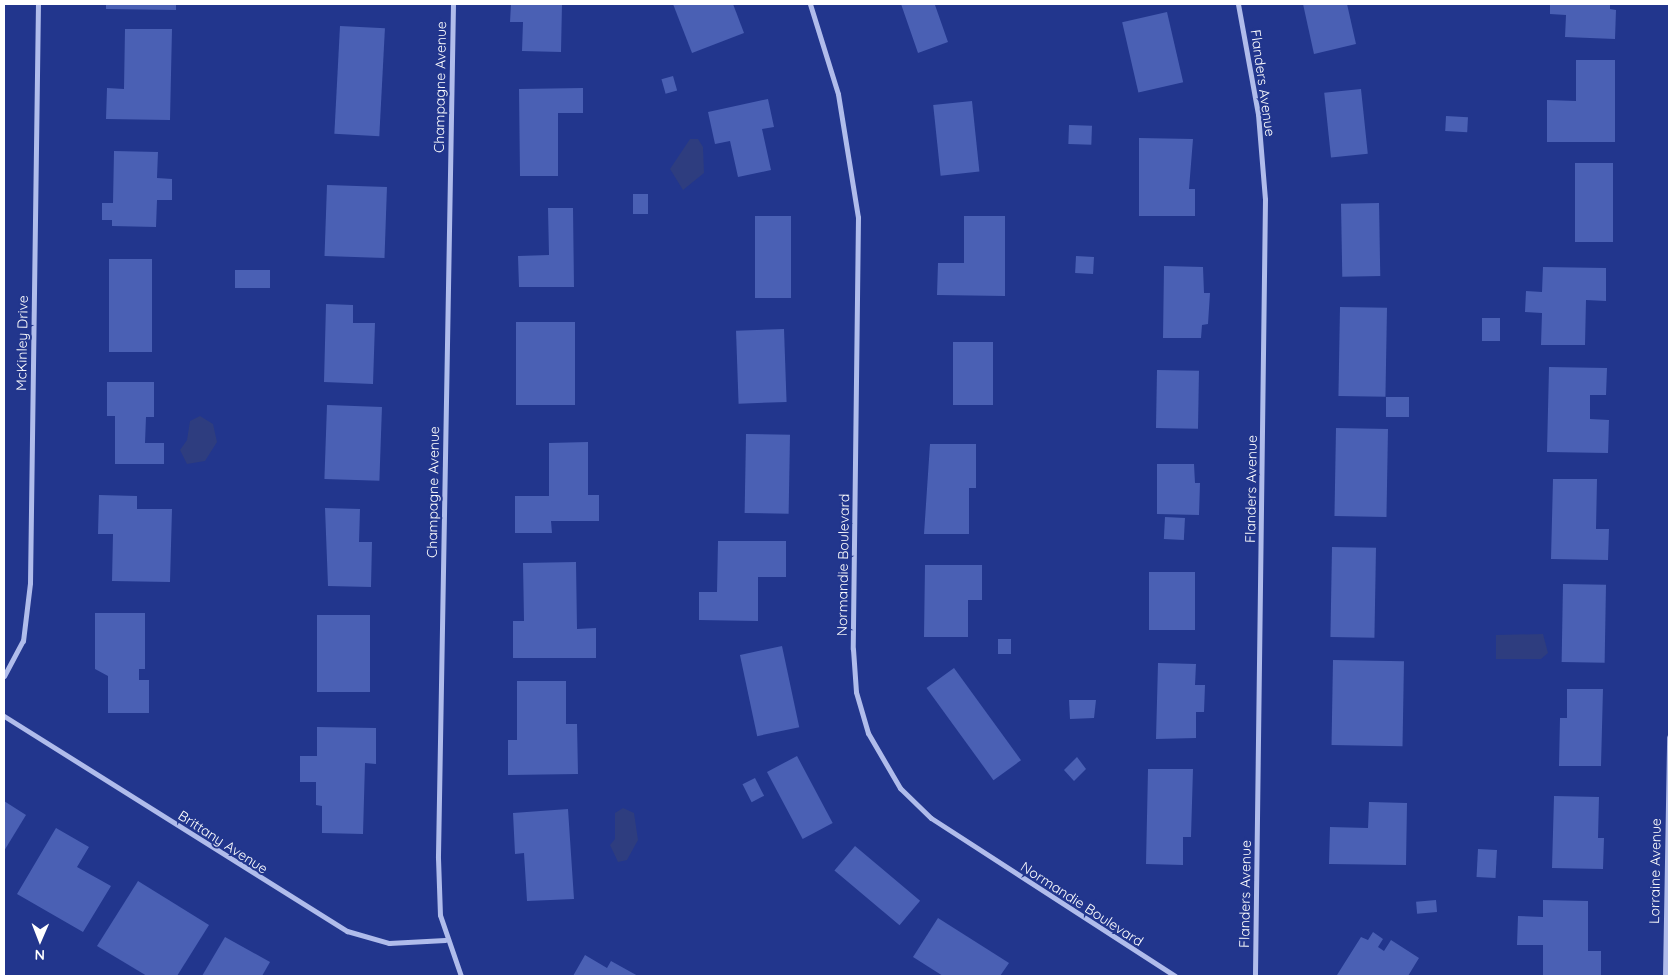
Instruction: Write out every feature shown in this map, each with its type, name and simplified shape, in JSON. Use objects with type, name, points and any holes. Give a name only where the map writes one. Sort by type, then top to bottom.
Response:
[{"type":"street","name":"McKinley Drive","points":[[4,676],[23,641],[30,583],[38,4]]},
{"type":"street","name":"Champagne Avenue","points":[[453,4],[438,858],[445,940],[461,976]]},
{"type":"street","name":"Normandie Boulevard","points":[[810,4],[838,94],[858,217],[853,649],[856,692],[868,733],[900,788],[931,818],[1174,976]]},
{"type":"street","name":"Flanders Avenue","points":[[1238,4],[1258,114],[1265,199],[1255,976]]},
{"type":"street","name":"Brittany Avenue","points":[[4,716],[347,931],[389,943],[445,940]]},
{"type":"street","name":"Lorraine Avenue","points":[[1665,976],[1669,737]]},
{"type":"water","points":[[690,139],[698,139],[703,147],[704,173],[683,190],[670,169]]},
{"type":"water","points":[[200,416],[213,424],[217,442],[205,461],[187,464],[180,450],[187,440],[190,421]]},
{"type":"water","points":[[1543,634],[1548,653],[1541,659],[1496,659],[1496,635]]},
{"type":"water","points":[[623,808],[634,813],[638,840],[627,860],[618,862],[610,845],[615,839],[615,813]]},
{"type":"building","points":[[106,4],[176,4],[176,10],[106,9]]},
{"type":"building","points":[[511,4],[562,4],[561,52],[522,51],[523,22],[510,22]]},
{"type":"building","points":[[673,4],[733,4],[744,33],[692,53]]},
{"type":"building","points":[[901,4],[939,4],[935,5],[948,42],[918,53]]},
{"type":"building","points":[[1303,4],[1347,4],[1356,44],[1314,54]]},
{"type":"building","points":[[1550,4],[1610,4],[1610,9],[1616,10],[1615,39],[1565,37],[1566,15],[1550,14]]},
{"type":"building","points":[[1167,12],[1183,82],[1138,93],[1122,22]]},
{"type":"building","points":[[340,26],[385,28],[379,136],[334,134]]},
{"type":"building","points":[[125,29],[172,29],[170,120],[106,119],[107,88],[124,89]]},
{"type":"building","points":[[1576,60],[1615,60],[1615,142],[1547,142],[1547,100],[1576,101]]},
{"type":"building","points":[[673,76],[677,90],[666,94],[661,79]]},
{"type":"building","points":[[583,88],[583,113],[558,113],[558,176],[520,176],[519,89]]},
{"type":"building","points":[[1361,89],[1368,154],[1331,158],[1324,93]]},
{"type":"building","points":[[768,99],[774,127],[762,129],[771,170],[738,177],[730,141],[715,144],[708,112]]},
{"type":"building","points":[[972,101],[979,172],[941,176],[933,105]]},
{"type":"building","points":[[1446,116],[1468,117],[1467,132],[1445,131]]},
{"type":"building","points":[[1069,125],[1092,126],[1091,145],[1068,144]]},
{"type":"building","points":[[1139,138],[1193,139],[1189,189],[1195,189],[1195,216],[1139,216]]},
{"type":"building","points":[[114,151],[158,152],[157,178],[172,179],[172,200],[157,200],[156,227],[112,226],[112,220],[102,220],[102,203],[113,203]]},
{"type":"building","points":[[1575,163],[1613,163],[1613,242],[1575,242]]},
{"type":"building","points":[[327,185],[387,187],[384,258],[325,256]]},
{"type":"building","points":[[633,194],[648,194],[648,214],[633,214]]},
{"type":"building","points":[[1379,203],[1380,276],[1342,277],[1341,204]]},
{"type":"building","points":[[548,208],[573,208],[574,287],[519,287],[518,256],[549,255]]},
{"type":"building","points":[[755,216],[791,216],[791,298],[755,298]]},
{"type":"building","points":[[964,216],[1005,216],[1005,296],[937,295],[938,263],[964,263]]},
{"type":"building","points":[[1076,256],[1094,257],[1093,274],[1075,273]]},
{"type":"building","points":[[109,259],[152,259],[152,352],[109,352]]},
{"type":"building","points":[[1164,266],[1203,267],[1204,293],[1210,293],[1208,324],[1202,325],[1201,338],[1163,338]]},
{"type":"building","points":[[1543,267],[1606,268],[1606,301],[1586,300],[1585,345],[1541,345],[1542,313],[1525,312],[1526,291],[1542,292]]},
{"type":"building","points":[[235,270],[270,270],[270,288],[235,288]]},
{"type":"building","points":[[326,304],[353,305],[353,323],[375,323],[373,384],[324,382]]},
{"type":"building","points":[[1340,307],[1387,308],[1385,397],[1338,396]]},
{"type":"building","points":[[1482,318],[1500,318],[1500,341],[1482,341]]},
{"type":"building","points":[[516,322],[575,322],[575,405],[516,405]]},
{"type":"building","points":[[784,329],[787,402],[739,404],[736,331]]},
{"type":"building","points":[[953,342],[993,342],[993,405],[953,405]]},
{"type":"building","points":[[1549,367],[1607,368],[1606,395],[1590,395],[1590,419],[1609,420],[1608,453],[1547,452]]},
{"type":"building","points":[[1157,370],[1199,371],[1198,429],[1156,428]]},
{"type":"building","points":[[107,382],[154,382],[154,417],[146,417],[145,443],[164,443],[164,464],[115,464],[115,416],[107,416]]},
{"type":"building","points":[[1386,397],[1409,397],[1409,417],[1386,417]]},
{"type":"building","points":[[327,405],[382,407],[379,481],[324,479]]},
{"type":"building","points":[[1336,428],[1388,429],[1386,517],[1334,516]]},
{"type":"building","points":[[746,434],[790,435],[789,514],[745,513]]},
{"type":"building","points":[[588,442],[588,495],[599,495],[599,521],[551,521],[552,533],[515,533],[515,496],[549,496],[549,443]]},
{"type":"building","points":[[930,444],[976,444],[976,488],[969,488],[969,534],[924,534]]},
{"type":"building","points":[[1157,464],[1194,464],[1195,483],[1200,483],[1199,515],[1157,514]]},
{"type":"building","points":[[1553,479],[1597,479],[1596,529],[1609,529],[1608,560],[1551,559]]},
{"type":"building","points":[[99,495],[137,496],[137,509],[172,509],[170,582],[112,581],[113,534],[98,534]]},
{"type":"building","points":[[325,508],[360,509],[359,542],[372,542],[371,587],[328,586]]},
{"type":"building","points":[[1165,517],[1185,518],[1184,540],[1164,539]]},
{"type":"building","points":[[718,541],[786,541],[786,577],[758,577],[758,621],[699,620],[699,592],[717,592]]},
{"type":"building","points":[[1332,547],[1376,548],[1374,638],[1330,637]]},
{"type":"building","points":[[576,562],[577,629],[596,628],[596,658],[513,658],[513,621],[524,621],[523,563]]},
{"type":"building","points":[[925,565],[982,565],[982,600],[968,600],[968,637],[924,637]]},
{"type":"building","points":[[1149,572],[1195,572],[1195,630],[1149,630]]},
{"type":"building","points":[[1563,584],[1606,585],[1605,663],[1562,662]]},
{"type":"building","points":[[95,613],[145,613],[145,669],[139,669],[139,680],[149,680],[149,713],[108,713],[108,676],[95,669]]},
{"type":"building","points":[[317,615],[370,615],[370,692],[317,692]]},
{"type":"building","points":[[998,639],[1011,639],[1011,654],[998,654]]},
{"type":"building","points":[[782,646],[799,727],[757,736],[740,655]]},
{"type":"building","points":[[1333,660],[1404,661],[1403,746],[1332,745]]},
{"type":"building","points":[[1158,663],[1196,664],[1195,685],[1205,685],[1204,712],[1196,712],[1196,738],[1156,739]]},
{"type":"building","points":[[954,668],[1021,760],[994,780],[926,688]]},
{"type":"building","points":[[517,681],[566,681],[566,724],[577,724],[578,774],[508,775],[508,740],[517,740]]},
{"type":"building","points":[[1567,689],[1603,689],[1601,766],[1559,766],[1560,718],[1567,718]]},
{"type":"building","points":[[1069,700],[1096,700],[1094,718],[1070,719]]},
{"type":"building","points":[[317,727],[376,728],[376,764],[365,763],[363,834],[322,833],[322,806],[316,805],[316,782],[300,782],[300,756],[317,756]]},
{"type":"building","points":[[797,756],[833,823],[803,839],[767,772]]},
{"type":"building","points":[[1077,757],[1086,769],[1074,781],[1064,770]]},
{"type":"building","points":[[1148,769],[1193,769],[1191,837],[1183,837],[1183,865],[1146,864]]},
{"type":"building","points":[[755,778],[764,796],[752,802],[743,784]]},
{"type":"building","points":[[1554,796],[1599,797],[1598,838],[1604,838],[1603,869],[1552,868]]},
{"type":"building","points":[[4,801],[26,815],[4,851]]},
{"type":"building","points":[[1369,802],[1407,803],[1406,865],[1329,864],[1330,827],[1368,828]]},
{"type":"building","points":[[568,809],[574,899],[527,901],[524,853],[515,854],[513,813]]},
{"type":"building","points":[[56,828],[89,847],[77,867],[111,886],[83,932],[17,894]]},
{"type":"building","points":[[855,846],[920,901],[900,925],[834,871]]},
{"type":"building","points":[[1478,849],[1497,850],[1496,878],[1477,877]]},
{"type":"building","points":[[138,881],[209,925],[177,976],[147,976],[97,946]]},
{"type":"building","points":[[1436,900],[1437,912],[1417,914],[1416,902]]},
{"type":"building","points":[[1543,900],[1588,901],[1588,951],[1601,951],[1601,976],[1543,976],[1543,945],[1517,945],[1518,916],[1543,917]]},
{"type":"building","points":[[938,918],[1009,963],[1000,976],[943,976],[913,957]]},
{"type":"building","points":[[1373,932],[1383,939],[1378,947],[1384,951],[1391,940],[1419,958],[1408,976],[1337,975],[1361,937],[1368,940]]},
{"type":"building","points":[[225,937],[270,962],[262,976],[202,976]]},
{"type":"building","points":[[585,955],[607,968],[611,961],[638,976],[573,976]]}]
